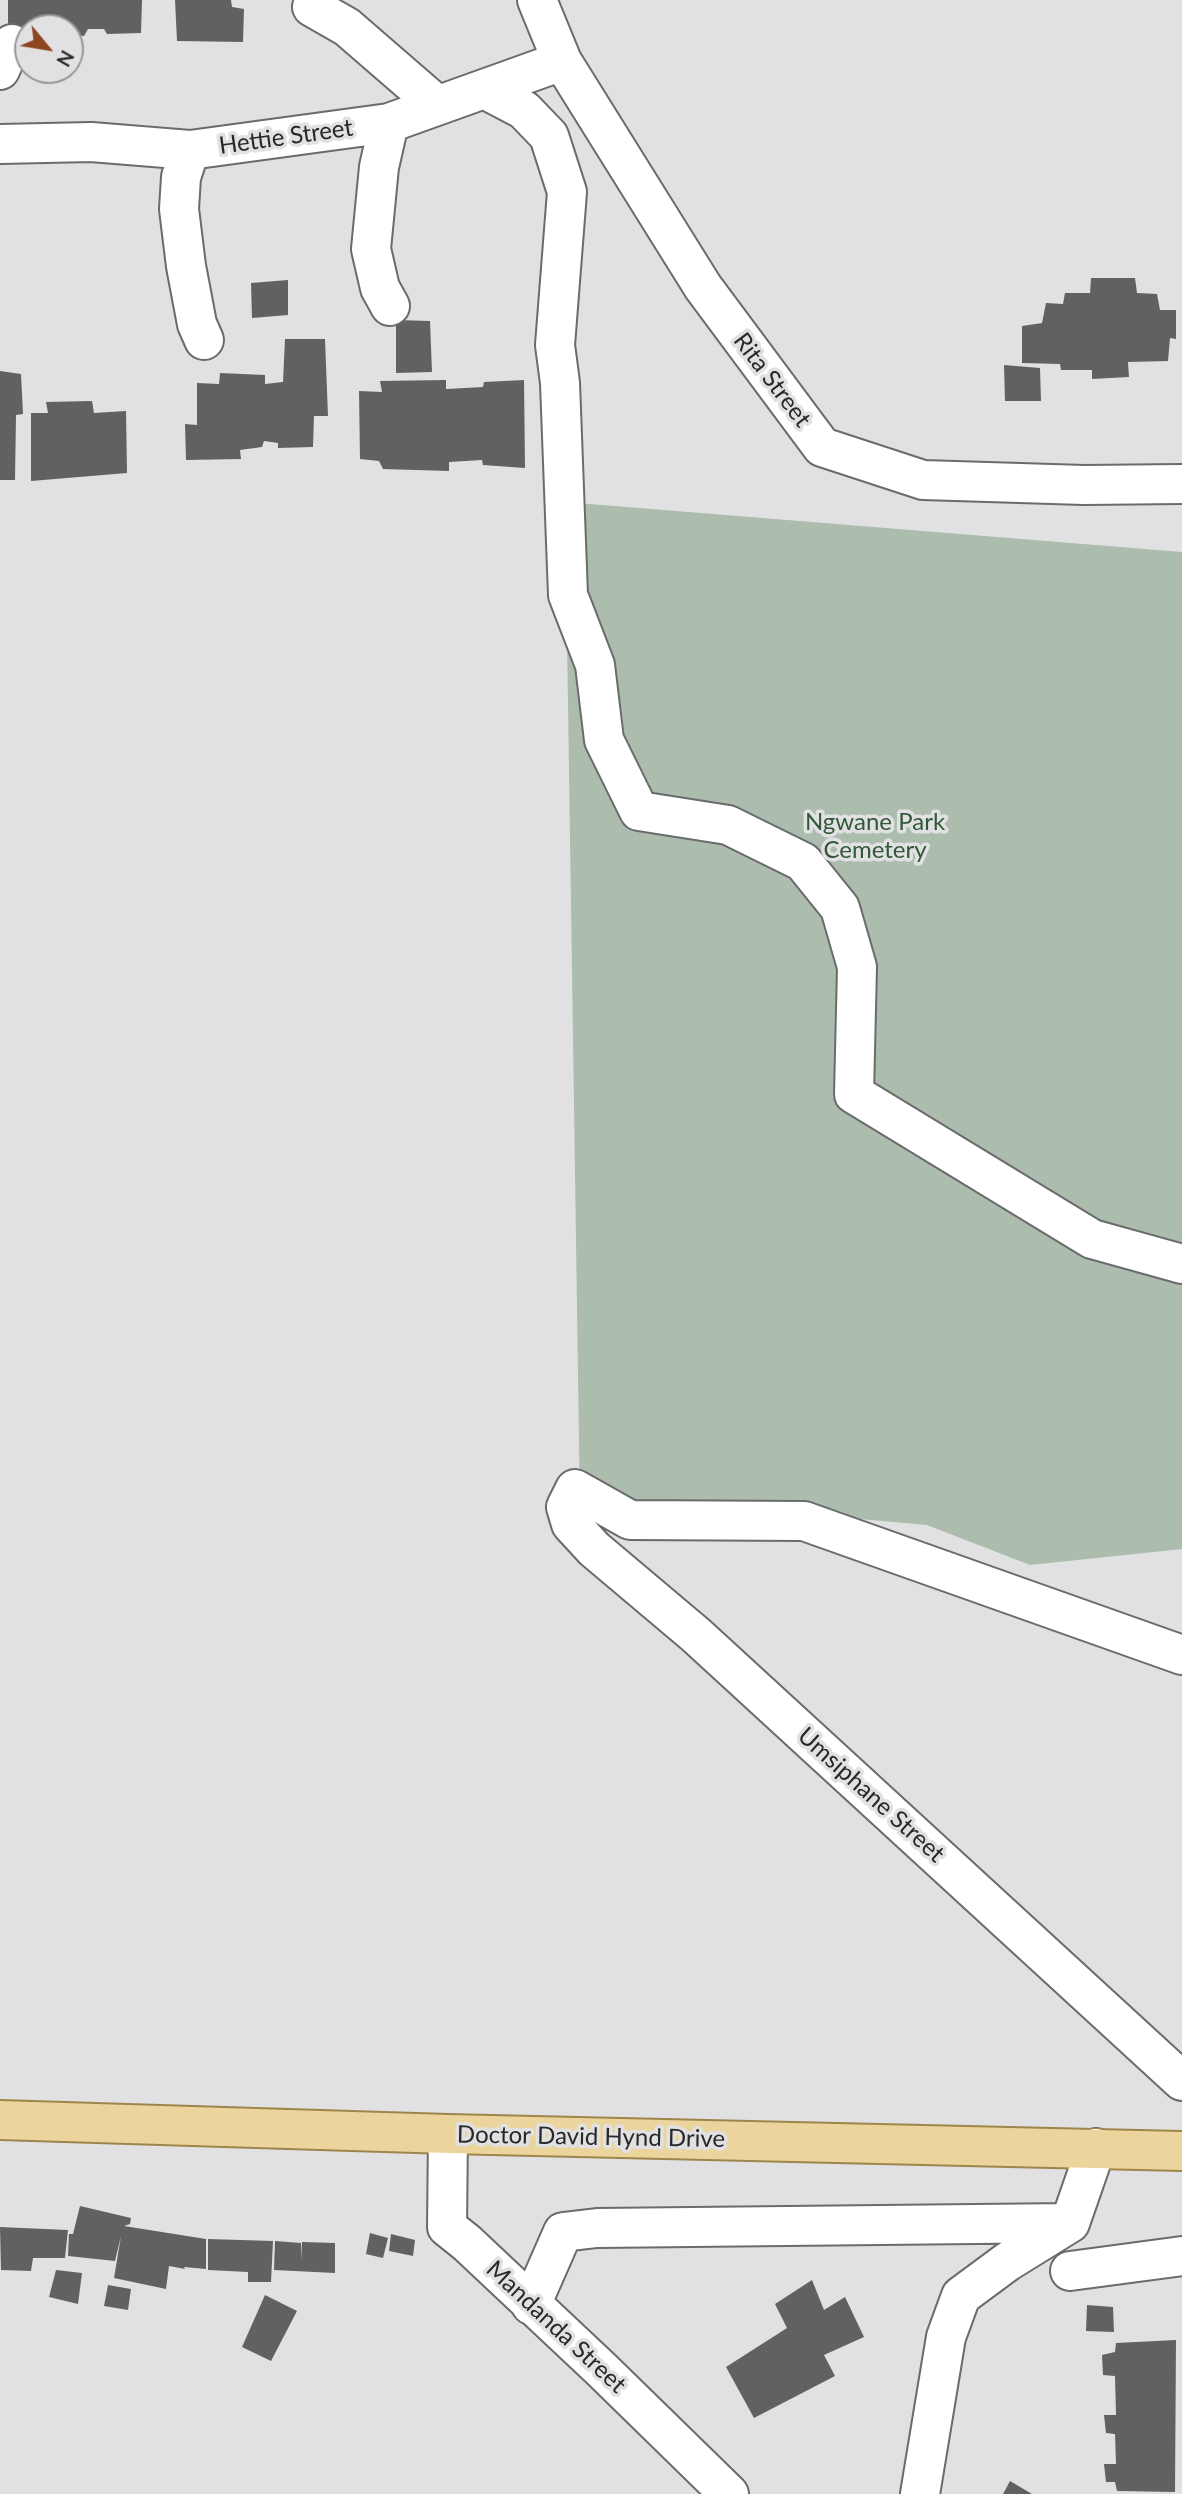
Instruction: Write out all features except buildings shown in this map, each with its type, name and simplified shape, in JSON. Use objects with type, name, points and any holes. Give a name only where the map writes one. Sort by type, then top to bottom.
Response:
[{"type":"main road","name":"Doctor David Hynd Drive","points":[[0,2120],[448,2134],[1182,2151]]},
{"type":"street","name":"Rita Street","points":[[537,0],[562,61],[703,287],[822,447],[923,480],[1084,485],[1182,484]]},
{"type":"street","points":[[312,7],[347,27],[437,105]]},
{"type":"street","name":"Hettie Street","points":[[0,144],[90,142],[190,149],[389,123],[562,61]]},
{"type":"street","points":[[484,89],[524,110],[549,136],[567,192],[555,345],[560,383],[568,595],[595,665],[604,740],[639,811],[728,825],[803,862],[840,908],[857,967],[854,1094],[1092,1239],[1182,1264]]},
{"type":"street","points":[[389,123],[379,167],[371,249],[380,288],[390,306]]},
{"type":"street","points":[[190,149],[181,177],[179,209],[197,324],[204,340]]},
{"type":"street","name":"Umsiphane Street","points":[[1182,1655],[804,1521],[630,1520],[575,1489],[566,1507],[571,1524],[594,1549],[696,1635],[1182,2081]]},
{"type":"street","name":"Mandanda Street","points":[[448,2134],[447,2227],[467,2243],[729,2494]]},
{"type":"street","points":[[920,2494],[946,2337],[961,2296],[1007,2262],[1070,2223],[1096,2148]]},
{"type":"street","points":[[531,2305],[563,2232],[597,2228],[1070,2223]]},
{"type":"street","points":[[1070,2271],[1182,2256]]},
{"type":"green space","name":"Ngwane Park Cemetery","points":[[565,502],[1182,552],[1182,1549],[1030,1565],[927,1525],[848,1518],[580,1509]]}]
